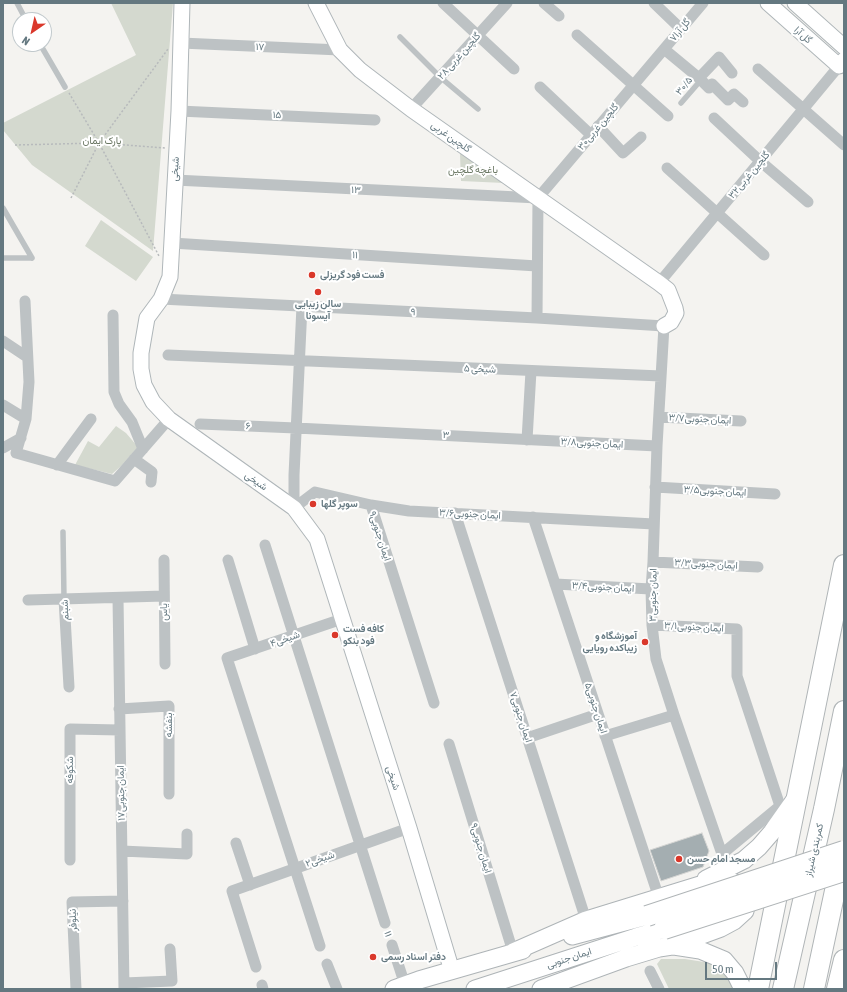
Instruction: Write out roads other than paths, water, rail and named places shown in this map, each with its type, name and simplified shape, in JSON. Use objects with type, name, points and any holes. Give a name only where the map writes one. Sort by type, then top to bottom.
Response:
[{"type":"highway","points":[[758,989],[844,565]]},
{"type":"highway","name":"کمربندی شیراز","points":[[783,989],[844,711]]},
{"type":"highway","points":[[647,916],[844,850]]},
{"type":"highway","points":[[814,989],[844,850]]},
{"type":"highway","points":[[668,937],[844,870]]},
{"type":"highway","points":[[837,989],[844,960]]},
{"type":"main road","points":[[688,888],[744,860],[759,847],[772,832],[798,797]]},
{"type":"main road","points":[[513,952],[586,920],[688,888],[719,880],[733,882],[743,888],[748,898],[745,911],[734,921],[721,928],[668,937],[659,948],[626,958],[541,989]]},
{"type":"main road","points":[[400,987],[513,952],[647,916]]},
{"type":"main road","name":"ایمان جنوبی","points":[[476,989],[636,937],[668,937]]},
{"type":"main road","points":[[668,937],[724,960],[735,973],[743,989]]},
{"type":"street","name":"شیخی","points":[[182,3],[174,46],[179,111],[170,277],[161,299],[147,318],[141,353],[141,369],[144,385],[153,402],[169,419],[294,508],[317,539],[409,828],[452,971]]},
{"type":"street","name":"گلچین غربی","points":[[316,3],[340,50],[360,70],[411,109],[664,287]]},
{"type":"street","points":[[443,3],[514,69]]},
{"type":"street","name":"گلچین غربی ۲۸","points":[[411,109],[508,3]]},
{"type":"street","points":[[544,3],[560,16]]},
{"type":"street","points":[[654,3],[681,29]]},
{"type":"street","name":"گل آرا۷","points":[[661,52],[703,3]]},
{"type":"street","name":"گل آرا","points":[[768,3],[841,63]]},
{"type":"street","name":"گل آرا","points":[[800,6],[844,47]]},
{"type":"street","points":[[577,35],[668,116]]},
{"type":"street","name":"۱۷","points":[[174,46],[340,50]]},
{"type":"street","points":[[661,52],[700,79],[709,88],[712,84],[728,100],[734,94],[743,102]]},
{"type":"street","name":"گلچین غربی۳۰","points":[[538,198],[661,52]]},
{"type":"street","points":[[700,79],[719,57],[732,73]]},
{"type":"street","name":"گلچین غربی۳۲","points":[[664,287],[717,214],[841,63]]},
{"type":"street","points":[[758,69],[844,146]]},
{"type":"street","points":[[540,87],[623,153],[641,136]]},
{"type":"street","name":"۱۵","points":[[179,111],[375,120]]},
{"type":"street","points":[[714,118],[760,161],[808,202]]},
{"type":"street","points":[[667,168],[764,255]]},
{"type":"street","name":"۱۳","points":[[175,180],[538,198]]},
{"type":"street","points":[[537,318],[538,198]]},
{"type":"street","name":"۱۱","points":[[172,243],[537,266]]},
{"type":"street","points":[[664,287],[676,313],[671,322],[664,326]]},
{"type":"street","name":"۹","points":[[161,299],[664,326]]},
{"type":"street","points":[[25,301],[29,382],[26,419],[16,453],[115,481],[169,419]]},
{"type":"street","points":[[294,508],[302,306]]},
{"type":"street","points":[[113,315],[114,392],[119,404],[132,422],[143,449]]},
{"type":"street","name":"ایمان جنوبی۳","points":[[664,326],[655,487],[651,589],[652,625],[656,659],[722,854]]},
{"type":"street","points":[[3,341],[27,357]]},
{"type":"street","name":"شیخی ۵","points":[[168,355],[661,376]]},
{"type":"street","points":[[527,440],[531,371]]},
{"type":"street","points":[[3,405],[26,419]]},
{"type":"street","name":"ایمان جنوبی۳/۷","points":[[659,417],[741,421]]},
{"type":"street","points":[[57,465],[91,419]]},
{"type":"street","name":"۶","points":[[200,424],[296,428]]},
{"type":"street","name":"۳","points":[[296,428],[527,440]]},
{"type":"street","points":[[3,448],[21,438]]},
{"type":"street","name":"ایمان جنوبی۳/۸","points":[[527,440],[657,446]]},
{"type":"street","points":[[134,459],[152,472],[151,482]]},
{"type":"street","name":"ایمان جنوبی۳/۵","points":[[655,487],[775,494]]},
{"type":"street","name":"ایمان جنوبی۳/۶","points":[[294,508],[315,492],[371,505],[409,511],[654,524]]},
{"type":"street","name":"ایمان جنوبی۹","points":[[371,505],[434,703]]},
{"type":"street","name":"ایمان جنوبی۷","points":[[455,513],[586,920]]},
{"type":"street","name":"ایمان جنوبی۵","points":[[533,517],[659,898]]},
{"type":"street","points":[[265,545],[385,923]]},
{"type":"street","name":"یاس","points":[[164,560],[164,664]]},
{"type":"street","points":[[228,560],[255,649]]},
{"type":"street","name":"ایمان جنوبی۳/۳","points":[[653,562],[758,567]]},
{"type":"street","name":"ایمان جنوبی۳/۴","points":[[555,584],[651,589]]},
{"type":"street","points":[[28,600],[164,596]]},
{"type":"street","name":"ایمان جنوبی۱۷","points":[[118,598],[124,986]]},
{"type":"street","name":"شبنم","points":[[64,599],[69,687]]},
{"type":"street","name":"شیخی۴","points":[[295,868],[227,658],[342,619]]},
{"type":"street","name":"ایمان جنوبی۳/۱","points":[[652,625],[737,629],[737,676],[780,806],[722,854]]},
{"type":"street","name":"بنفشه","points":[[119,709],[169,706],[169,794]]},
{"type":"street","points":[[527,738],[598,714]]},
{"type":"street","points":[[605,736],[674,714]]},
{"type":"street","name":"شکوفه","points":[[70,860],[70,730],[120,730]]},
{"type":"street","name":"ایمان جنوبی۹","points":[[449,744],[513,952]]},
{"type":"street","name":"شیخی۲","points":[[256,967],[232,891],[409,828]]},
{"type":"street","points":[[122,852],[187,854],[187,834]]},
{"type":"street","points":[[236,843],[250,885]]},
{"type":"street","points":[[295,868],[320,946]]},
{"type":"street","name":"نیلوفر","points":[[76,989],[72,902],[123,901]]},
{"type":"street","points":[[392,945],[400,987]]},
{"type":"street","points":[[124,986],[172,981],[170,949]]},
{"type":"street","points":[[327,964],[336,989]]},
{"type":"street","points":[[650,971],[658,989]]},
{"type":"lane","points":[[16,3],[21,12]]},
{"type":"lane","points":[[400,37],[440,77],[478,109]]},
{"type":"lane","points":[[45,52],[65,87]]},
{"type":"lane","name":"۳۰/۵","points":[[681,104],[700,79]]},
{"type":"lane","points":[[3,208],[32,258],[3,258]]},
{"type":"lane","name":"شبنم","points":[[63,532],[64,599]]},
{"type":"place","name":"فست فود گریزلی","points":[[312,275]]},
{"type":"place","name":"سالن زیبایی آیسونا","points":[[318,292]]},
{"type":"place","name":"سوپر گلها","points":[[313,504]]},
{"type":"place","name":"کافه فست فود بنکو","points":[[335,635]]},
{"type":"place","name":"آموزشگاه و زیباکده رویایی","points":[[645,642]]},
{"type":"place","name":"مسجد امام حسن","points":[[679,859]]},
{"type":"place","name":"دفتر اسناد رسمی","points":[[373,957]]},
{"type":"park label","name":"پارک ایمان","points":[[102,141]]},
{"type":"park label","name":"باغچه گلچین","points":[[473,170]]}]
